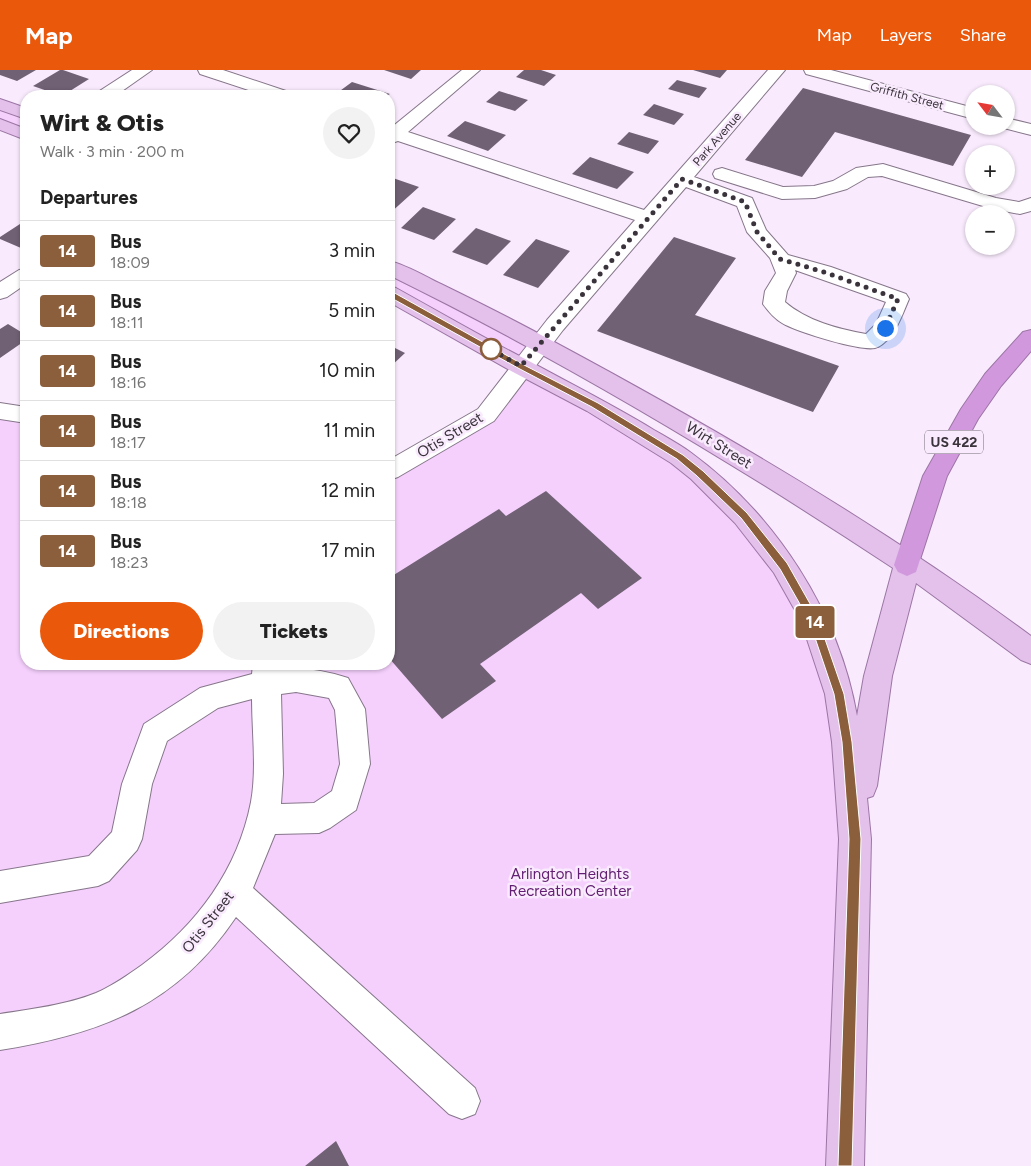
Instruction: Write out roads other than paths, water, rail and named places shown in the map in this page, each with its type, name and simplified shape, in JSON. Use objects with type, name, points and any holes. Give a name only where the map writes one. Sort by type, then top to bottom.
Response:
[{"type":"highway","name":"US 422","points":[[907,565],[935,476],[974,408],[993,380],[1031,337]]},
{"type":"main road","points":[[0,104],[20,112]]},
{"type":"main road","points":[[0,124],[20,132]]},
{"type":"main road","name":"Wirt Street","points":[[395,270],[541,345],[675,418],[820,508],[907,565],[982,615],[1031,652]]},
{"type":"main road","name":"Wirt Street","points":[[395,296],[595,405],[680,457],[700,473],[744,516],[783,566],[814,619],[839,694],[847,742],[855,839],[845,1166]]},
{"type":"main road","name":"US 422","points":[[855,839],[878,676],[907,565]]},
{"type":"street","points":[[113,90],[144,70]]},
{"type":"street","points":[[206,70],[266,90]]},
{"type":"street","points":[[395,132],[472,70]]},
{"type":"street","name":"Park Avenue","points":[[521,366],[777,70]]},
{"type":"street","name":"Griffith Street","points":[[812,70],[965,112]]},
{"type":"street","points":[[1015,126],[1031,130]]},
{"type":"street","points":[[395,136],[648,218]]},
{"type":"street","points":[[688,172],[752,195],[815,192],[840,186],[863,172],[883,170],[993,203],[1020,208],[1031,204]]},
{"type":"street","points":[[752,195],[757,232],[780,259],[786,273],[776,291],[774,304],[790,318],[843,337],[871,342],[885,328],[898,299],[824,272],[780,259]]},
{"type":"street","points":[[0,292],[20,279]]},
{"type":"street","name":"Otis Street","points":[[395,468],[486,415],[514,380],[521,366]]},
{"type":"street","points":[[0,411],[20,414]]},
{"type":"street","points":[[0,887],[98,870],[126,839],[137,784],[155,733],[210,697],[266,673],[338,687],[350,709],[355,764],[345,800],[319,818],[262,820]]},
{"type":"street","name":"Otis Street","points":[[0,1032],[58,1022],[120,999],[149,981],[182,956],[222,910],[246,871],[257,841],[266,801],[268,770],[266,673]]},
{"type":"street","points":[[233,892],[462,1101]]},
{"type":"park label","name":"Arlington Heights Recreation Center","points":[[570,882]]}]
